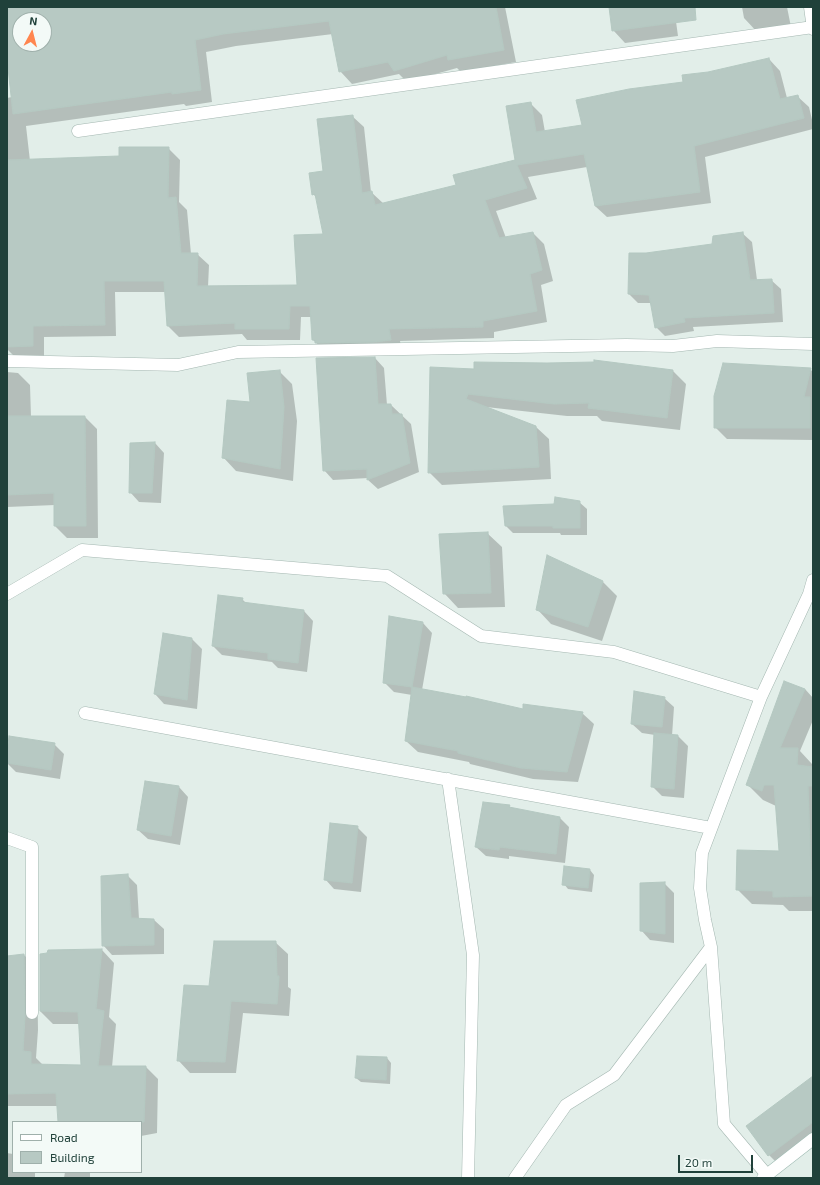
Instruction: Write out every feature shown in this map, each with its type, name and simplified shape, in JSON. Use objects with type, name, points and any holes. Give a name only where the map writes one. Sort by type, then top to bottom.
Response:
[{"type":"street","points":[[78,131],[813,28],[810,7]]},
{"type":"street","points":[[7,361],[178,364],[238,352],[594,345],[672,346],[717,341],[813,344]]},
{"type":"street","points":[[7,594],[82,550],[387,576],[481,636],[614,652],[761,697]]},
{"type":"street","points":[[813,580],[809,594],[761,697],[711,828],[702,854],[700,888],[704,920],[711,947],[724,1124],[765,1176],[813,1139]]},
{"type":"street","points":[[85,713],[711,828]]},
{"type":"street","points":[[448,779],[473,954],[468,1178]]},
{"type":"street","points":[[7,838],[32,848],[32,1013]]},
{"type":"street","points":[[515,1178],[566,1105],[614,1075],[711,947]]},
{"type":"building","points":[[7,7],[496,7],[504,50],[448,60],[447,55],[394,71],[388,62],[339,72],[329,21],[223,34],[195,40],[201,90],[172,94],[172,92],[13,114],[7,59]]},
{"type":"building","points":[[609,7],[695,7],[696,20],[612,31]]},
{"type":"building","points":[[769,58],[780,99],[798,95],[804,118],[694,146],[700,192],[595,206],[584,154],[517,165],[527,188],[485,200],[499,238],[533,232],[542,270],[530,274],[537,311],[483,321],[483,327],[389,329],[391,340],[375,342],[315,343],[315,340],[312,340],[310,306],[290,306],[289,329],[235,329],[235,323],[167,326],[164,281],[104,281],[105,325],[33,326],[33,346],[7,347],[7,160],[119,156],[119,147],[169,147],[168,198],[176,197],[181,253],[198,253],[197,286],[297,285],[294,235],[323,234],[315,194],[312,195],[309,173],[323,171],[317,119],[353,115],[362,193],[372,191],[375,205],[456,185],[453,175],[515,160],[506,106],[531,102],[536,132],[582,125],[576,100],[629,89],[683,82],[682,75],[708,72]]},
{"type":"building","points":[[743,232],[750,280],[772,279],[774,313],[684,318],[685,322],[655,328],[649,295],[628,294],[629,253],[646,253],[712,244],[713,236]]},
{"type":"building","points":[[375,357],[378,404],[391,404],[392,414],[402,414],[410,463],[367,480],[367,469],[323,471],[316,358]]},
{"type":"building","points":[[594,360],[673,370],[667,418],[588,408],[589,403],[554,404],[468,394],[466,399],[536,426],[539,467],[428,473],[430,367],[474,369],[474,362],[547,363],[594,362]]},
{"type":"building","points":[[723,363],[811,368],[804,397],[810,397],[810,428],[714,428],[714,396]]},
{"type":"building","points":[[280,370],[284,407],[280,469],[222,458],[227,400],[250,402],[247,373]]},
{"type":"building","points":[[7,416],[85,416],[86,526],[54,526],[54,493],[7,495]]},
{"type":"building","points":[[155,442],[152,493],[129,493],[130,443]]},
{"type":"building","points":[[555,497],[580,501],[580,528],[553,528],[553,526],[505,526],[503,506],[554,504]]},
{"type":"building","points":[[488,532],[491,593],[443,594],[439,534]]},
{"type":"building","points":[[547,555],[603,581],[588,627],[536,610]]},
{"type":"building","points":[[218,595],[243,598],[242,602],[304,610],[298,663],[268,659],[268,653],[212,646]]},
{"type":"building","points":[[389,616],[423,622],[412,687],[383,683]]},
{"type":"building","points":[[163,633],[192,638],[187,700],[154,694]]},
{"type":"building","points":[[784,681],[805,689],[780,748],[798,748],[797,765],[813,767],[813,786],[808,786],[813,896],[773,897],[773,891],[736,890],[737,850],[779,851],[774,785],[764,785],[762,791],[746,785]]},
{"type":"building","points":[[412,687],[466,696],[523,709],[523,704],[583,712],[567,772],[521,768],[458,753],[458,751],[405,741]]},
{"type":"building","points":[[634,691],[665,697],[662,727],[631,724]]},
{"type":"building","points":[[654,733],[678,735],[674,789],[651,787]]},
{"type":"building","points":[[9,736],[55,743],[51,770],[7,763]]},
{"type":"building","points":[[145,781],[179,786],[171,836],[137,830]]},
{"type":"building","points":[[483,802],[510,805],[509,807],[560,817],[556,854],[500,847],[499,850],[475,847]]},
{"type":"building","points":[[330,823],[358,826],[352,883],[324,880]]},
{"type":"building","points":[[564,866],[590,869],[588,888],[562,885]]},
{"type":"building","points":[[128,874],[131,918],[154,919],[154,945],[102,946],[101,876]]},
{"type":"building","points":[[665,882],[665,934],[640,931],[640,883]]},
{"type":"building","points":[[214,941],[276,941],[277,976],[279,976],[277,1004],[231,1001],[225,1062],[177,1061],[184,985],[209,986]]},
{"type":"building","points":[[102,949],[96,1009],[104,1011],[98,1066],[146,1066],[144,1122],[58,1121],[56,1093],[7,1094],[7,956],[24,954],[25,1016],[23,1051],[31,1052],[31,1064],[81,1065],[78,1012],[40,1011],[40,954],[47,953],[48,950]]},
{"type":"building","points":[[357,1056],[387,1057],[386,1080],[355,1078]]},
{"type":"building","points":[[813,1076],[813,1122],[768,1156],[746,1126]]}]
